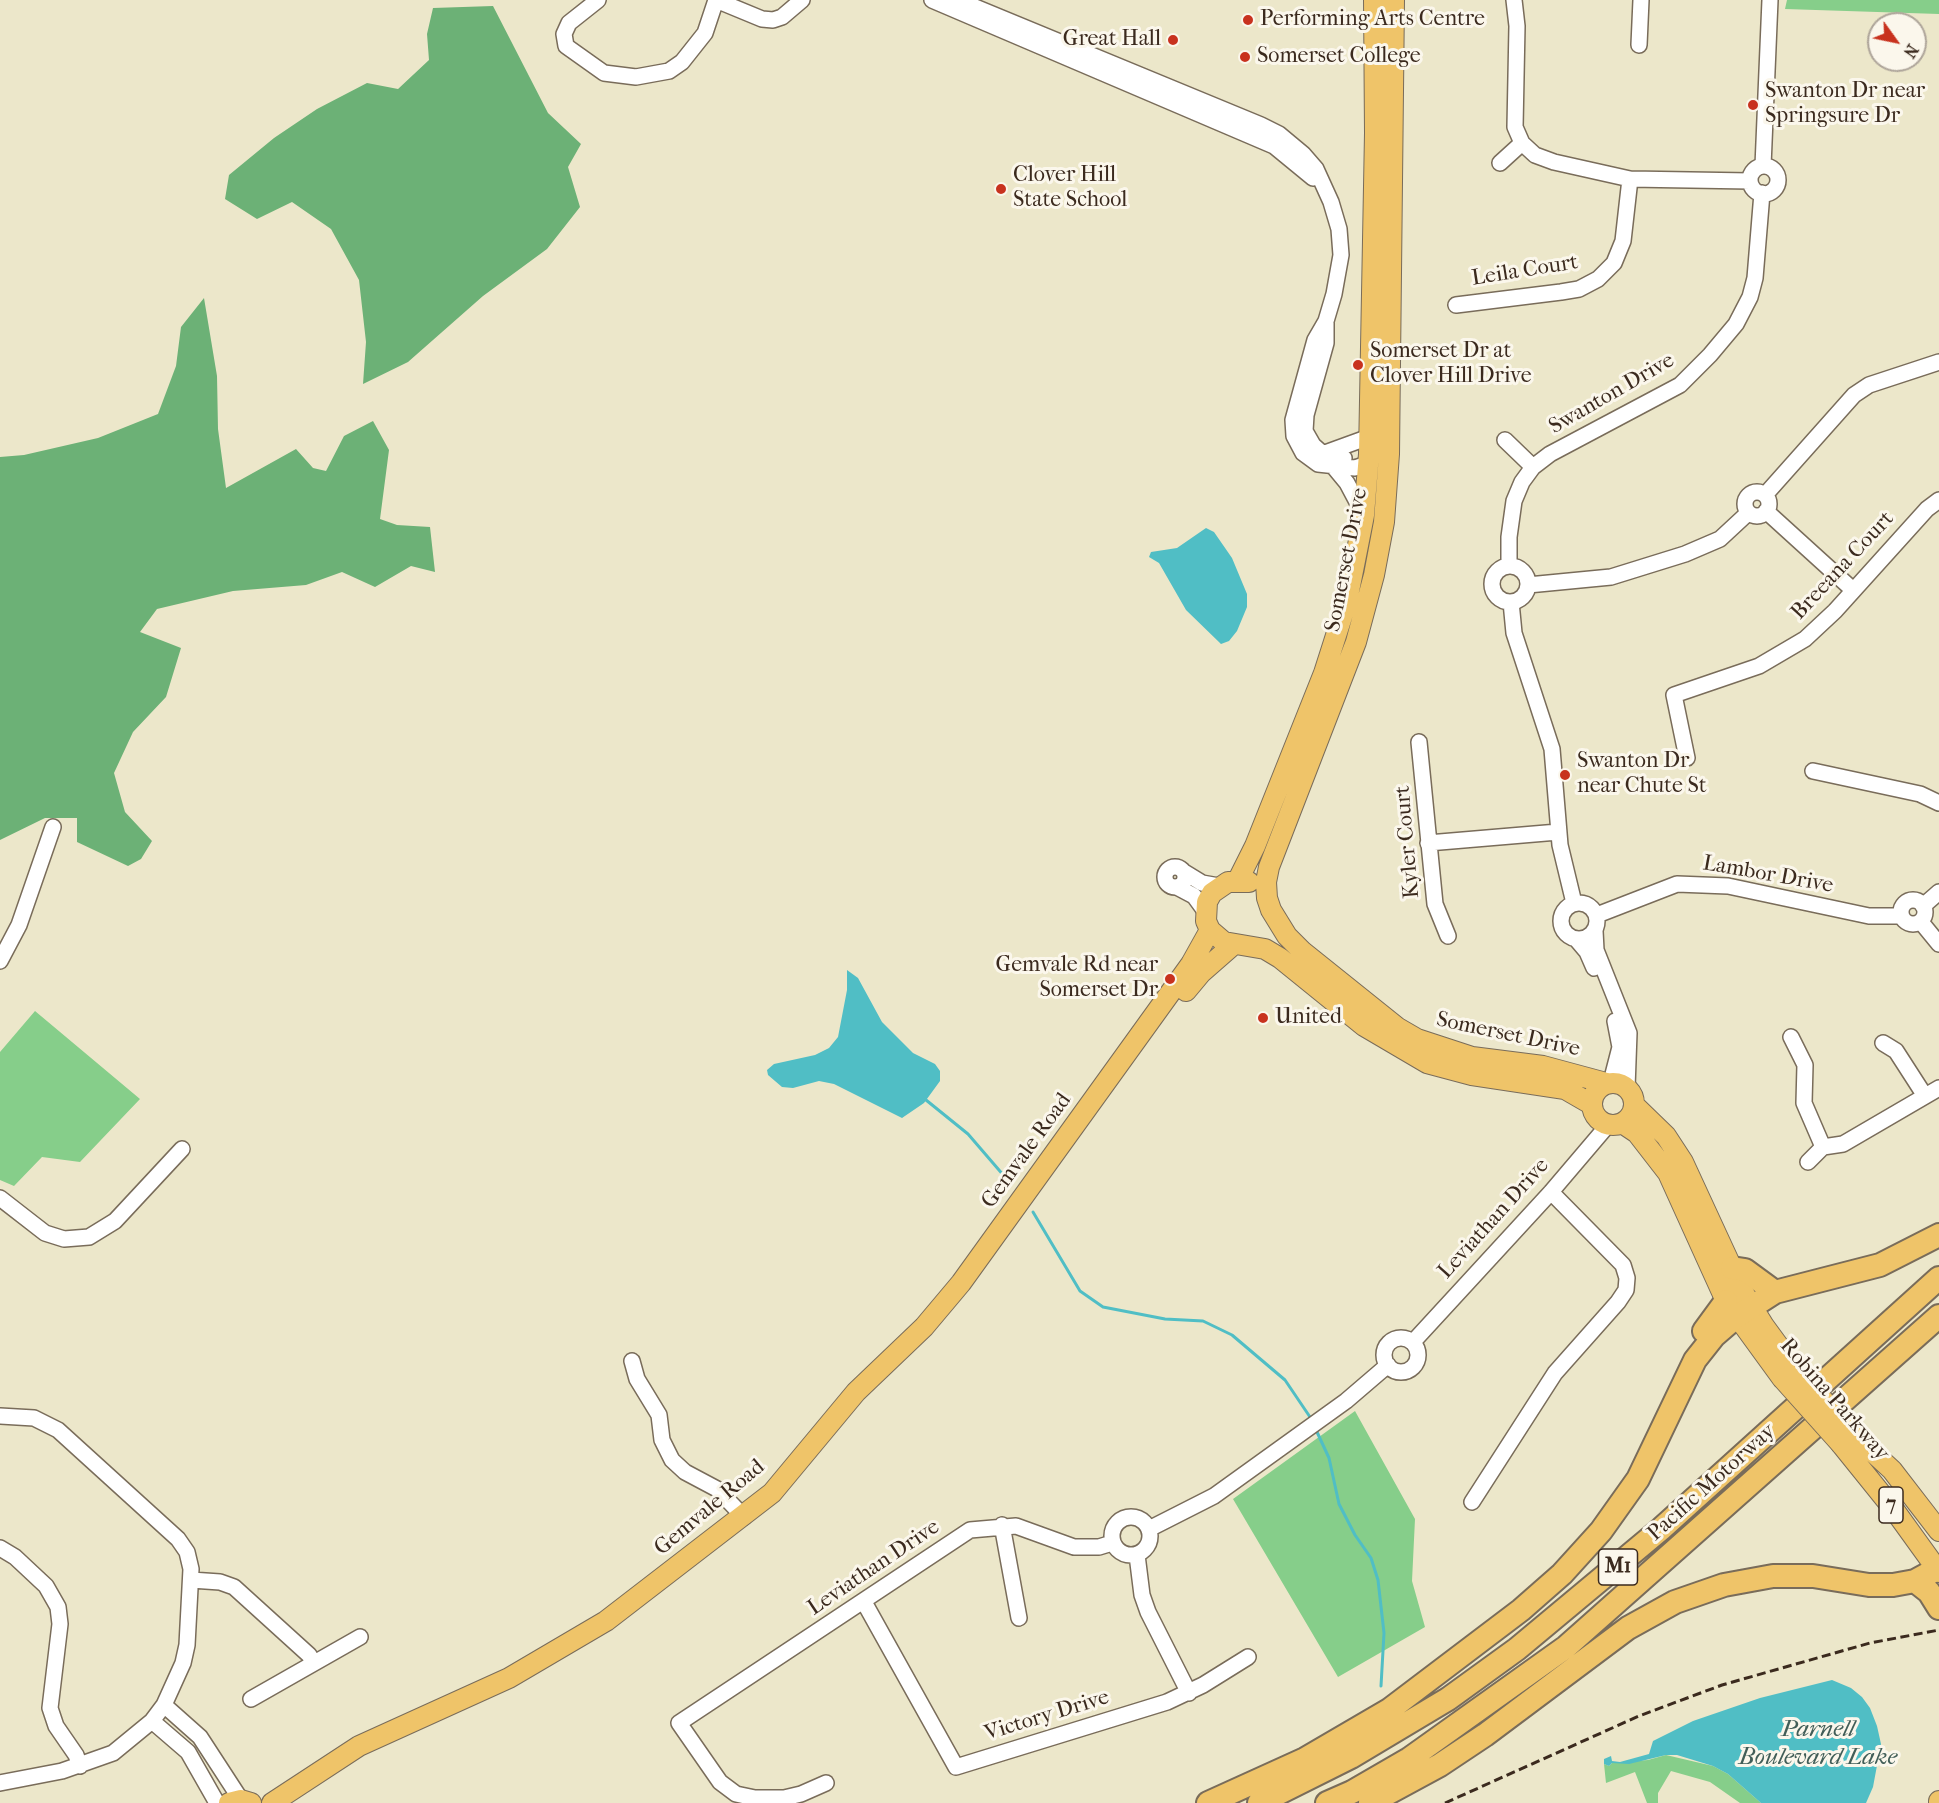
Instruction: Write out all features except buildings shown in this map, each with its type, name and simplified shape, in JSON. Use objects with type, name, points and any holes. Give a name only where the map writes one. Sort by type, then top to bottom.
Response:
[{"type":"highway","points":[[1208,1803],[1305,1759],[1389,1710],[1547,1588],[1580,1555],[1622,1503],[1648,1461],[1673,1403],[1673,1379],[1683,1360],[1738,1308],[1775,1292],[1880,1265],[1939,1235]]},
{"type":"highway","points":[[1732,1268],[1745,1270],[1775,1292]]},
{"type":"highway","name":"Pacific Motorway","points":[[1258,1803],[1351,1758],[1448,1699],[1517,1649],[1661,1528],[1939,1278]]},
{"type":"highway","name":"Pacific Motorway","points":[[1327,1803],[1352,1792],[1409,1759],[1566,1647],[1939,1316]]},
{"type":"highway","points":[[1370,1803],[1415,1779],[1485,1735],[1628,1628],[1675,1602],[1724,1585],[1773,1576],[1814,1576],[1880,1586],[1914,1581],[1938,1570]]},
{"type":"highway","points":[[1914,1581],[1929,1592],[1939,1608]]},
{"type":"main road","name":"Somerset Drive","points":[[1374,0],[1375,134],[1369,437],[1379,463],[1364,515],[1347,601],[1327,664],[1255,846],[1238,880],[1255,885],[1287,936],[1302,951],[1398,1028],[1417,1039],[1472,1057],[1543,1066],[1620,1089],[1666,1136],[1683,1162],[1732,1268],[1738,1308]]},
{"type":"main road","name":"Somerset Drive","points":[[1240,945],[1266,929],[1269,904],[1266,882],[1269,867],[1345,675],[1363,619],[1384,522],[1379,463],[1394,0]]},
{"type":"main road","points":[[1208,921],[1212,893],[1219,886],[1238,880]]},
{"type":"main road","name":"Somerset Drive","points":[[1208,921],[1216,937],[1240,945],[1265,949],[1280,958],[1364,1026],[1427,1063],[1456,1072],[1565,1089],[1591,1104]]},
{"type":"main road","name":"Gemvale Road","points":[[272,1803],[359,1746],[509,1678],[593,1629],[744,1517],[772,1492],[856,1392],[938,1312],[1201,950],[1208,921]]},
{"type":"main road","name":"Gemvale Road","points":[[1116,1069],[1201,973],[1240,945]]},
{"type":"main road","name":"Somerset Drive","points":[[1620,1089],[1594,1093],[1591,1104],[1595,1116],[1637,1133],[1668,1173],[1738,1308]]},
{"type":"main road","points":[[1615,1124],[1631,1115],[1620,1089]]},
{"type":"main road","name":"Robina Parkway","points":[[1738,1308],[1788,1372],[1847,1439],[1938,1570]]},
{"type":"main road","name":"Robina Parkway","points":[[1847,1439],[1892,1470],[1939,1532]]},
{"type":"street","points":[[598,0],[569,23],[564,34],[566,46],[604,73],[636,77],[669,71],[682,62],[705,33],[716,0],[762,19],[773,20],[782,17],[802,0]]},
{"type":"street","points":[[932,0],[1274,146],[1321,183]]},
{"type":"street","points":[[958,0],[1280,134],[1304,154],[1316,170],[1333,211],[1340,249],[1337,281],[1326,321],[1316,340],[1293,426],[1296,442],[1303,453],[1318,464],[1355,468],[1379,463]]},
{"type":"street","points":[[1514,0],[1517,26],[1514,119],[1522,143],[1543,159],[1630,179],[1750,181]]},
{"type":"street","points":[[1639,45],[1641,0]]},
{"type":"street","name":"Swanton Drive","points":[[1509,566],[1514,501],[1522,482],[1533,467],[1550,454],[1669,392],[1690,376],[1724,339],[1742,315],[1752,288],[1762,193],[1772,190],[1777,179],[1771,168],[1763,166],[1770,0]]},
{"type":"street","points":[[1500,163],[1522,143]]},
{"type":"street","points":[[1762,193],[1753,189],[1750,181],[1755,169],[1763,166]]},
{"type":"street","name":"Leila Court","points":[[1456,305],[1579,289],[1598,279],[1620,253],[1626,227],[1630,179]]},
{"type":"street","points":[[1326,321],[1326,343],[1305,424],[1307,437],[1322,453],[1379,463]]},
{"type":"street","points":[[1765,495],[1854,395],[1869,385],[1939,362]]},
{"type":"street","points":[[1322,453],[1369,437]]},
{"type":"street","points":[[1505,440],[1533,467]]},
{"type":"street","points":[[1333,466],[1347,483],[1364,515]]},
{"type":"street","points":[[1755,492],[1765,495],[1769,502],[1766,511],[1758,516],[1748,513],[1744,502],[1748,495],[1755,492]]},
{"type":"street","name":"Breeana Court","points":[[1687,758],[1674,695],[1750,669],[1783,654],[1815,631],[1927,509],[1939,500]]},
{"type":"street","points":[[1766,511],[1853,590]]},
{"type":"street","points":[[1528,585],[1611,577],[1684,554],[1720,539],[1748,513]]},
{"type":"street","points":[[1509,566],[1524,573],[1528,585],[1522,598],[1511,602],[1496,595],[1493,585],[1498,571],[1509,566]]},
{"type":"street","points":[[1511,602],[1514,633],[1552,749],[1558,832],[1574,903]]},
{"type":"street","name":"Kyler Court","points":[[1419,742],[1424,769],[1428,843],[1435,904],[1448,936]]},
{"type":"street","points":[[1813,771],[1920,794],[1939,803]]},
{"type":"street","points":[[0,961],[19,925],[53,827]]},
{"type":"street","points":[[1428,843],[1558,832]]},
{"type":"street","points":[[1208,921],[1194,896],[1166,881],[1184,882],[1184,872],[1202,883],[1219,886]]},
{"type":"street","name":"Lambor Drive","points":[[1597,915],[1677,884],[1728,886],[1869,916],[1901,916],[1907,923],[1921,922]]},
{"type":"street","points":[[1923,906],[1939,892]]},
{"type":"street","points":[[1901,916],[1901,908],[1906,902],[1917,901],[1923,906],[1925,914],[1921,922],[1939,944]]},
{"type":"street","points":[[1574,903],[1588,904],[1597,915],[1596,950],[1629,1033],[1620,1089],[1618,1031],[1587,952],[1576,939],[1566,933],[1561,922],[1564,910],[1574,903]]},
{"type":"street","points":[[1576,939],[1587,938],[1595,931]]},
{"type":"street","points":[[1791,1037],[1805,1065],[1804,1103],[1824,1147]]},
{"type":"street","points":[[1883,1044],[1896,1051],[1925,1096]]},
{"type":"street","points":[[1808,1162],[1824,1147],[1843,1144],[1939,1088]]},
{"type":"street","name":"Leviathan Drive","points":[[1413,1342],[1615,1124]]},
{"type":"street","points":[[0,1198],[45,1233],[64,1239],[89,1237],[115,1221],[182,1149]]},
{"type":"street","points":[[1472,1502],[1555,1373],[1626,1290],[1626,1271],[1618,1259],[1551,1192]]},
{"type":"street","points":[[1399,1338],[1413,1342],[1418,1357],[1413,1367],[1401,1372],[1388,1365],[1384,1353],[1389,1342],[1399,1338]]},
{"type":"street","points":[[632,1361],[637,1379],[658,1415],[662,1440],[672,1460],[685,1472],[717,1489],[744,1517]]},
{"type":"street","points":[[1149,1529],[1214,1496],[1346,1401],[1388,1365]]},
{"type":"street","points":[[0,1416],[34,1418],[58,1430],[177,1539],[190,1560],[191,1580],[187,1645],[183,1663],[164,1706],[152,1720],[113,1753],[80,1766],[0,1784]]},
{"type":"street","points":[[1136,1517],[1149,1529],[1148,1545],[1137,1555],[1121,1553],[1112,1543],[1112,1531],[1121,1519],[1136,1517]]},
{"type":"street","points":[[1002,1525],[1019,1618]]},
{"type":"street","name":"Leviathan Drive","points":[[826,1783],[801,1794],[784,1798],[755,1798],[736,1794],[720,1782],[679,1723],[970,1530],[1002,1525],[1016,1526],[1074,1547],[1099,1547],[1112,1543]]},
{"type":"street","points":[[0,1548],[15,1557],[46,1586],[58,1607],[60,1624],[50,1708],[53,1721],[80,1766]]},
{"type":"street","points":[[1137,1555],[1142,1595],[1148,1612],[1189,1693],[1248,1658]]},
{"type":"street","points":[[191,1580],[220,1582],[234,1587],[309,1655],[314,1664]]},
{"type":"street","name":"Victory Drive","points":[[864,1602],[956,1767],[1167,1702],[1189,1693]]},
{"type":"street","points":[[251,1699],[360,1637]]},
{"type":"street","points":[[164,1706],[200,1737],[240,1802]]},
{"type":"street","points":[[152,1720],[188,1752],[217,1803]]},
{"type":"green space","points":[[1787,0],[1939,0],[1939,14],[1785,9]]},
{"type":"green space","points":[[493,6],[548,113],[581,144],[568,167],[580,207],[547,249],[483,296],[408,362],[363,384],[366,342],[359,280],[331,229],[292,202],[257,219],[225,199],[229,175],[274,138],[317,109],[367,83],[398,89],[429,60],[427,34],[433,8]]},
{"type":"green space","points":[[204,298],[217,376],[218,429],[226,488],[296,449],[313,468],[326,471],[344,436],[373,421],[389,450],[380,519],[397,525],[430,527],[435,572],[411,566],[375,587],[342,572],[306,585],[233,591],[157,609],[140,632],[181,648],[166,697],[133,732],[114,773],[125,812],[152,841],[141,859],[128,866],[77,842],[77,818],[45,818],[0,840],[0,457],[24,455],[98,438],[158,414],[176,366],[181,327]]},
{"type":"green space","points":[[35,1011],[140,1099],[80,1162],[42,1157],[14,1186],[0,1180],[0,1052]]},
{"type":"green space","points":[[1355,1411],[1415,1519],[1412,1581],[1425,1627],[1338,1677],[1233,1499]]},
{"type":"green space","points":[[1666,1755],[1713,1766],[1728,1774],[1761,1803],[1740,1803],[1710,1782],[1671,1771],[1658,1793],[1658,1803],[1647,1803],[1635,1772],[1606,1783],[1604,1764],[1609,1766],[1612,1763],[1648,1760]]},
{"type":"water","points":[[1206,528],[1214,532],[1232,558],[1247,594],[1247,607],[1237,631],[1229,641],[1221,644],[1186,610],[1159,563],[1149,557],[1151,552],[1177,548]]},
{"type":"water","points":[[847,970],[858,978],[882,1022],[913,1053],[935,1064],[940,1071],[940,1081],[924,1103],[902,1118],[834,1084],[819,1081],[793,1088],[782,1087],[768,1075],[767,1070],[774,1064],[815,1055],[829,1048],[838,1037],[847,990]]},
{"type":"water","name":"Parnell Boulevard Lake","points":[[1832,1680],[1851,1688],[1862,1697],[1870,1708],[1877,1726],[1881,1744],[1873,1787],[1866,1803],[1761,1803],[1728,1774],[1713,1766],[1677,1755],[1666,1755],[1629,1764],[1612,1763],[1609,1766],[1604,1764],[1604,1759],[1611,1756],[1612,1761],[1620,1762],[1649,1754],[1653,1741],[1693,1721],[1760,1698]]},
{"type":"waterway","points":[[926,1100],[968,1134],[1011,1184]]},
{"type":"waterway","points":[[1033,1212],[1080,1291],[1103,1307],[1165,1319],[1203,1321],[1232,1335],[1285,1380],[1310,1417]]},
{"type":"waterway","points":[[1317,1432],[1329,1458],[1339,1504],[1355,1535],[1371,1558],[1378,1580],[1384,1633],[1381,1686]]},
{"type":"railway","points":[[1445,1803],[1639,1716],[1722,1685],[1870,1643],[1939,1630]]},
{"type":"place","name":"Performing Arts Centre","points":[[1248,20]]},
{"type":"place","name":"Great Hall","points":[[1173,40]]},
{"type":"place","name":"Somerset College","points":[[1245,57]]},
{"type":"place","name":"Swanton Dr near Springsure Dr","points":[[1753,105]]},
{"type":"place","name":"Clover Hill State School","points":[[1001,189]]},
{"type":"place","name":"Somerset Dr at Clover Hill Drive","points":[[1358,365]]},
{"type":"place","name":"Swanton Dr near Chute St","points":[[1565,775]]},
{"type":"place","name":"Gemvale Rd near Somerset Dr","points":[[1170,979]]},
{"type":"place","name":"United","points":[[1263,1018]]}]
